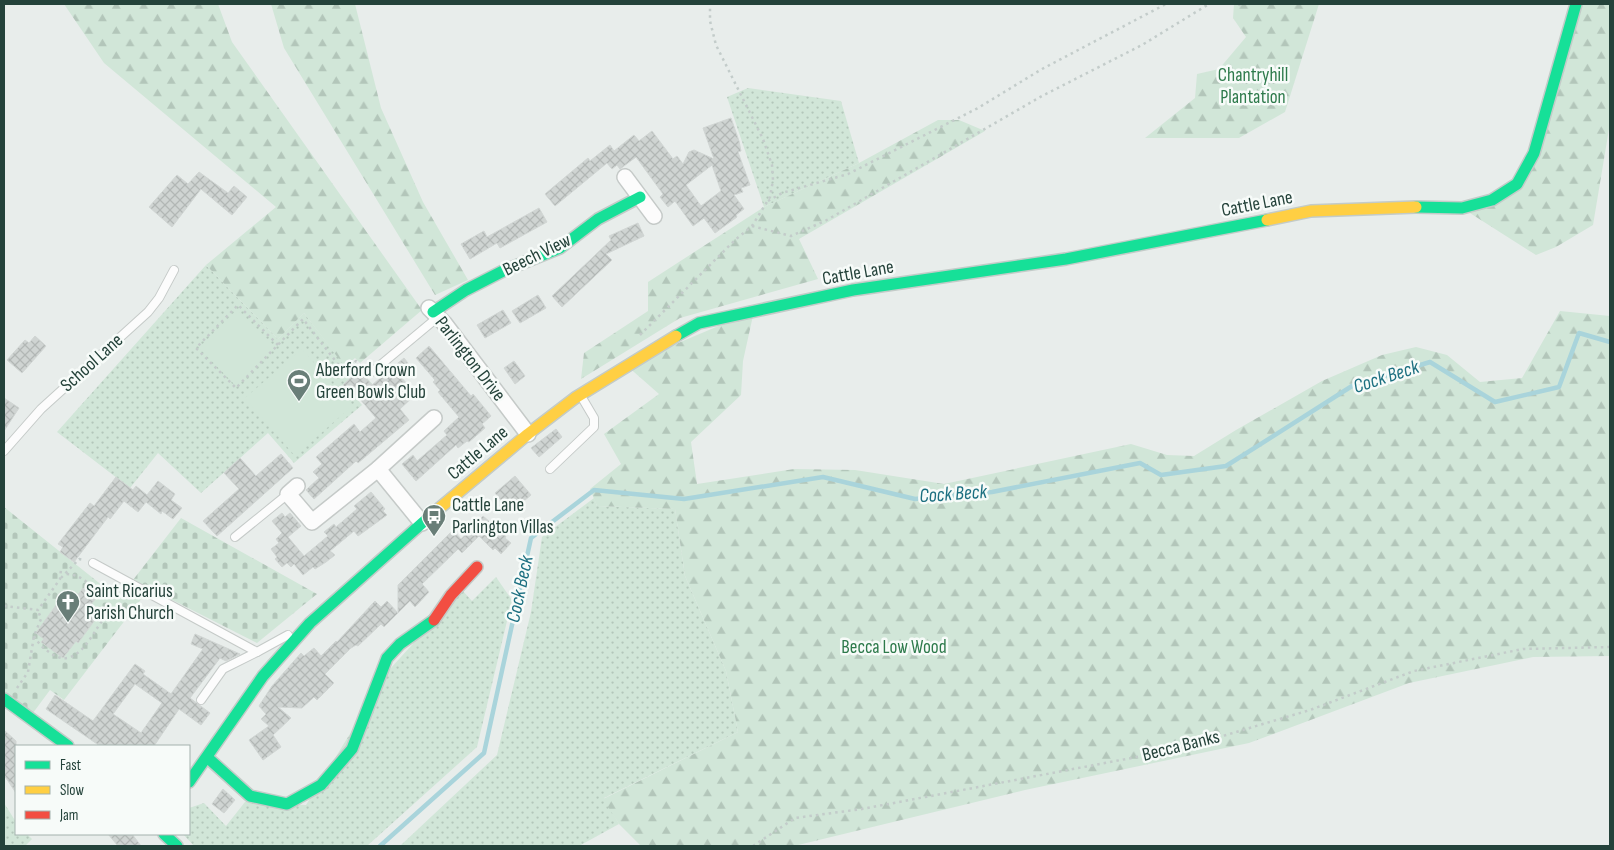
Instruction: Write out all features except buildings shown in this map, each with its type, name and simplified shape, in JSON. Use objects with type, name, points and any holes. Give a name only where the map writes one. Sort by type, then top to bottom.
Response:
[{"type":"street","name":"Cattle Lane","points":[[190,781],[208,758],[264,676],[310,623],[422,523],[528,434],[580,395],[626,365],[699,323],[844,292],[1066,259],[1312,212],[1406,207],[1462,208],[1492,200],[1517,184],[1534,153],[1576,4]]},
{"type":"street","points":[[625,177],[654,216]]},
{"type":"street","name":"Beech View","points":[[434,312],[466,290],[503,271],[560,248],[598,219],[640,197]]},
{"type":"street","name":"Parlington Drive","points":[[434,312],[528,434]]},
{"type":"street","points":[[293,490],[312,522],[378,469],[434,418]]},
{"type":"street","points":[[378,469],[422,523]]},
{"type":"street","points":[[208,758],[250,796],[287,804],[321,785],[352,749],[386,658],[400,644],[433,621],[477,567]]},
{"type":"street","points":[[4,699],[67,745]]},
{"type":"street","points":[[165,835],[176,846]]},
{"type":"lane","name":"School Lane","points":[[4,451],[41,409],[148,312],[159,298],[174,270]]},
{"type":"lane","points":[[372,372],[434,312]]},
{"type":"lane","points":[[550,469],[594,427],[594,418],[580,395]]},
{"type":"lane","points":[[235,537],[293,490]]},
{"type":"lane","points":[[93,563],[145,594],[257,652]]},
{"type":"lane","points":[[201,700],[223,669],[310,623]]},
{"type":"path","points":[[637,338],[735,240],[752,226],[767,202],[773,180],[772,165],[763,139],[716,45],[710,21],[710,4]]},
{"type":"path","points":[[767,202],[782,193],[822,183],[855,171],[978,108],[1042,69],[1166,4]]},
{"type":"path","points":[[752,226],[791,236],[824,221],[1033,100],[1142,45],[1209,4]]},
{"type":"path","points":[[278,345],[238,305],[196,348],[236,388],[278,345],[303,319],[344,372],[356,361],[372,372]]},
{"type":"path","points":[[38,610],[60,579],[79,559],[93,563]]},
{"type":"path","points":[[60,579],[61,569]]},
{"type":"path","points":[[34,636],[51,654],[60,659],[69,658],[78,654],[85,647],[107,612],[107,602],[104,595],[81,577],[65,574]]},
{"type":"path","points":[[4,606],[38,610]]},
{"type":"path","points":[[28,672],[34,636],[41,619],[38,610]]},
{"type":"path","name":"Becca Banks","points":[[753,846],[795,818],[862,809],[1179,749],[1310,710],[1414,671],[1523,649],[1610,647]]},
{"type":"green space","points":[[64,4],[218,4],[232,42],[422,310],[360,363],[355,358],[345,367],[304,313],[278,339],[206,265],[276,207],[104,63]]},
{"type":"green space","points":[[271,4],[355,4],[381,108],[423,202],[468,280],[435,295],[284,48]]},
{"type":"green space","name":"Chantryhill Plantation","points":[[1234,4],[1319,4],[1285,112],[1239,138],[1145,138],[1195,98],[1197,74],[1219,69],[1246,37],[1233,18]]},
{"type":"green space","points":[[1576,4],[1610,4],[1610,123],[1593,225],[1556,247],[1536,255],[1462,208],[1517,184]]},
{"type":"green space","points":[[748,88],[841,101],[859,163],[764,207],[727,97]]},
{"type":"green space","points":[[938,120],[959,120],[985,131],[799,239],[818,279],[680,318],[581,379],[584,353],[648,311],[648,282],[764,207],[859,163]]},
{"type":"green space","points":[[206,265],[278,339],[304,313],[345,366],[352,360],[373,385],[357,399],[362,405],[294,463],[268,433],[201,493],[158,453],[130,488],[57,432]]},
{"type":"green space","points":[[237,310],[274,346],[235,385],[199,348]]},
{"type":"green space","name":"Becca Low Wood","points":[[754,311],[743,361],[741,395],[691,442],[697,484],[794,469],[855,470],[944,484],[1131,444],[1167,455],[1194,456],[1322,381],[1382,355],[1416,347],[1447,355],[1480,382],[1522,378],[1560,311],[1610,316],[1610,656],[1533,657],[1409,683],[1249,743],[1025,790],[794,846],[641,846],[619,824],[603,799],[738,732],[726,671],[685,576],[675,509],[597,506],[590,489],[621,464],[604,434],[659,394],[626,365]]},
{"type":"green space","name":"Aberford Crown Green Bowls Club","points":[[302,349],[352,406],[295,456],[245,398]]},
{"type":"green space","points":[[594,498],[597,506],[675,509],[685,576],[726,671],[738,732],[604,798],[619,824],[579,846],[400,846],[497,755],[531,612],[542,537]]},
{"type":"green space","points":[[4,507],[118,598],[127,588],[142,598],[64,700],[50,690],[30,717],[4,699]]},
{"type":"green space","points":[[181,518],[317,594],[257,643],[133,580]]},
{"type":"green space","points":[[496,577],[512,600],[477,747],[367,846],[194,846],[184,835],[190,835],[190,808],[204,803],[226,826],[245,802],[306,805],[390,669],[462,590],[472,601]]},
{"type":"green space","points":[[4,803],[15,820],[15,835],[28,835],[32,839],[25,846],[4,846]]},
{"type":"waterway","name":"Cock Beck","points":[[380,846],[484,753],[531,538],[594,490],[684,499],[823,477],[915,499],[992,492],[1140,463],[1161,475],[1226,466],[1352,386],[1430,362],[1495,402],[1559,387],[1579,333],[1610,342]]},
{"type":"traffic: fast","points":[[1416,207],[1462,208],[1492,200],[1517,184],[1534,153],[1576,4]]},
{"type":"traffic: fast","points":[[433,312],[466,290],[503,271],[560,248],[598,219],[640,197]]},
{"type":"traffic: fast","points":[[676,336],[699,323],[853,290],[1066,259],[1267,220]]},
{"type":"traffic: fast","points":[[190,781],[263,676],[310,623],[429,517]]},
{"type":"traffic: fast","points":[[208,758],[250,796],[287,804],[321,785],[352,749],[387,658],[400,644],[434,620]]},
{"type":"traffic: fast","points":[[4,699],[67,745]]},
{"type":"traffic: fast","points":[[165,835],[177,846]]},
{"type":"traffic: slow","points":[[1267,220],[1311,211],[1416,207]]},
{"type":"traffic: slow","points":[[429,517],[528,434],[575,398],[676,336]]},
{"type":"traffic: jam","points":[[434,620],[451,595],[477,567]]},
{"type":"place","name":"Aberford Crown Green Bowls Club","points":[[299,402]]},
{"type":"place","name":"Cattle Lane Parlington Villas","points":[[434,537]]},
{"type":"place","name":"Saint Ricarius Parish Church","points":[[68,623]]}]
